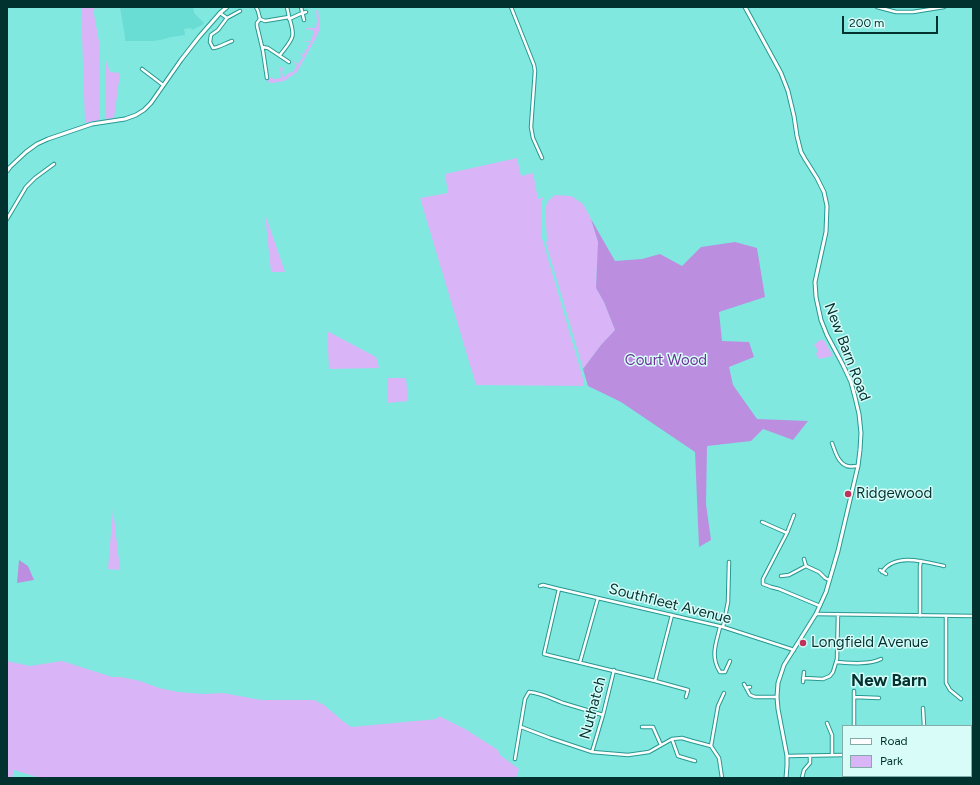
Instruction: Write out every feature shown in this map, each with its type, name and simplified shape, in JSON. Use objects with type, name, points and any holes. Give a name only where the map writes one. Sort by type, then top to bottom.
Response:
[{"type":"street","points":[[7,171],[26,152],[37,144],[48,139],[87,126],[122,120],[136,115],[144,110],[181,60],[220,13],[227,7]]},
{"type":"street","points":[[256,7],[260,19],[257,25],[267,78]]},
{"type":"street","points":[[280,56],[293,37],[293,28],[287,7]]},
{"type":"street","points":[[301,7],[304,20]]},
{"type":"street","points":[[511,7],[524,38],[535,71],[531,127],[533,138],[542,158]]},
{"type":"street","name":"New Barn Road","points":[[745,7],[781,73],[788,91],[800,148],[821,186],[826,199],[826,232],[815,282],[816,297],[821,320],[843,365],[855,397],[861,433],[858,466],[830,580],[816,614],[784,665],[778,683],[778,709],[787,756],[786,778]]},
{"type":"street","points":[[878,7],[896,12],[913,12],[944,7]]},
{"type":"street","points":[[232,41],[215,48],[213,48],[210,44],[211,35],[218,30],[227,18],[240,11]]},
{"type":"street","points":[[260,19],[289,18],[306,12]]},
{"type":"street","points":[[220,13],[227,18]]},
{"type":"street","points":[[262,47],[268,48],[289,62]]},
{"type":"street","points":[[142,69],[163,85]]},
{"type":"street","points":[[7,219],[26,187],[35,178],[54,164]]},
{"type":"street","points":[[832,443],[835,452],[842,463],[847,466],[858,466]]},
{"type":"street","points":[[794,515],[763,580],[763,584],[820,606]]},
{"type":"street","points":[[762,522],[786,533]]},
{"type":"street","points":[[804,559],[806,566],[819,572],[825,578],[830,580]]},
{"type":"street","points":[[886,574],[881,571],[888,565],[900,561],[921,561],[944,566]]},
{"type":"street","points":[[920,616],[921,561]]},
{"type":"street","points":[[729,562],[728,602],[714,654],[720,672],[725,672],[730,661]]},
{"type":"street","points":[[781,576],[789,575],[806,566]]},
{"type":"street","name":"Southfleet Avenue","points":[[540,586],[543,585],[721,627],[794,650]]},
{"type":"street","points":[[559,589],[544,654],[614,670],[688,690],[686,697]]},
{"type":"street","points":[[580,662],[598,598]]},
{"type":"street","points":[[816,614],[973,616]]},
{"type":"street","points":[[804,672],[803,680],[825,679],[832,673],[837,662],[838,614]]},
{"type":"street","points":[[655,681],[672,616]]},
{"type":"street","points":[[946,616],[946,683],[951,692],[961,699]]},
{"type":"street","points":[[837,662],[862,663],[881,659]]},
{"type":"street","name":"Nuthatch","points":[[592,752],[614,670]]},
{"type":"street","points":[[744,684],[750,695],[755,697],[777,697]]},
{"type":"street","points":[[746,688],[750,687]]},
{"type":"street","points":[[854,691],[854,725]]},
{"type":"street","points":[[515,759],[525,699],[530,692],[539,693],[576,707],[603,715]]},
{"type":"street","points":[[711,746],[718,706],[724,692]]},
{"type":"street","points":[[854,697],[880,698]]},
{"type":"street","points":[[923,708],[924,725]]},
{"type":"street","points":[[827,723],[832,735],[832,755]]},
{"type":"street","points":[[521,727],[592,752],[628,755],[649,752],[672,740],[682,738],[711,746],[719,758],[722,778]]},
{"type":"street","points":[[642,727],[654,727],[662,745]]},
{"type":"street","points":[[672,740],[678,756],[695,761]]},
{"type":"street","points":[[787,756],[842,755]]},
{"type":"street","points":[[802,778],[804,770],[810,763],[810,756]]},
{"type":"shaded area","points":[[120,7],[193,7],[194,13],[204,23],[192,30],[191,28],[184,29],[185,35],[152,41],[125,41]]},
{"type":"green space","points":[[81,7],[103,7],[93,9],[100,47],[100,120],[85,123]]},
{"type":"green space","points":[[316,10],[318,10],[320,27],[318,34],[297,72],[284,81],[272,83],[268,82],[270,79],[268,79],[268,74],[269,77],[275,79],[281,78],[280,67],[283,68],[282,73],[284,77],[290,72],[292,73],[297,65],[289,59],[298,64],[303,57],[298,52],[303,55],[310,43],[312,43],[302,41],[311,41],[314,31],[305,29],[316,28]]},
{"type":"green space","points":[[105,58],[110,72],[120,73],[114,118],[106,119],[105,116]]},
{"type":"green space","points":[[517,158],[521,176],[533,173],[538,199],[544,197],[541,202],[542,238],[584,386],[476,385],[420,198],[448,193],[445,174]]},
{"type":"green space","points":[[555,195],[571,196],[583,204],[591,219],[598,242],[596,288],[604,302],[615,330],[601,345],[583,369],[546,243],[545,209],[548,201]]},
{"type":"green space","points":[[265,214],[285,272],[271,272]]},
{"type":"green space","name":"Court Wood","points":[[591,219],[615,261],[642,259],[660,254],[682,266],[701,247],[735,242],[757,248],[765,297],[719,312],[722,341],[749,342],[754,357],[729,367],[733,385],[757,419],[808,421],[793,440],[763,429],[751,441],[707,446],[706,504],[711,540],[699,547],[695,452],[621,402],[588,386],[583,369],[601,345],[615,330],[604,302],[596,288],[598,242]]},
{"type":"green space","points":[[327,331],[376,357],[379,368],[329,369]]},
{"type":"green space","points":[[819,340],[824,340],[833,356],[819,359],[816,354],[818,350],[814,345]]},
{"type":"green space","points":[[387,378],[406,378],[408,401],[388,403]]},
{"type":"green space","points":[[113,509],[120,570],[108,569]]},
{"type":"green space","points":[[19,560],[28,566],[34,580],[17,583]]},
{"type":"green space","points":[[7,661],[30,666],[62,661],[112,677],[121,677],[140,681],[159,688],[178,692],[203,694],[223,693],[261,700],[314,700],[324,705],[351,727],[437,719],[439,716],[465,729],[498,750],[500,755],[519,769],[516,778],[40,778],[14,770],[12,778],[7,778]]},
{"type":"place","name":"Ridgewood","points":[[848,494]]},
{"type":"place","name":"Longfield Avenue","points":[[803,643]]},
{"type":"district","name":"New Barn","points":[[889,681]]}]
